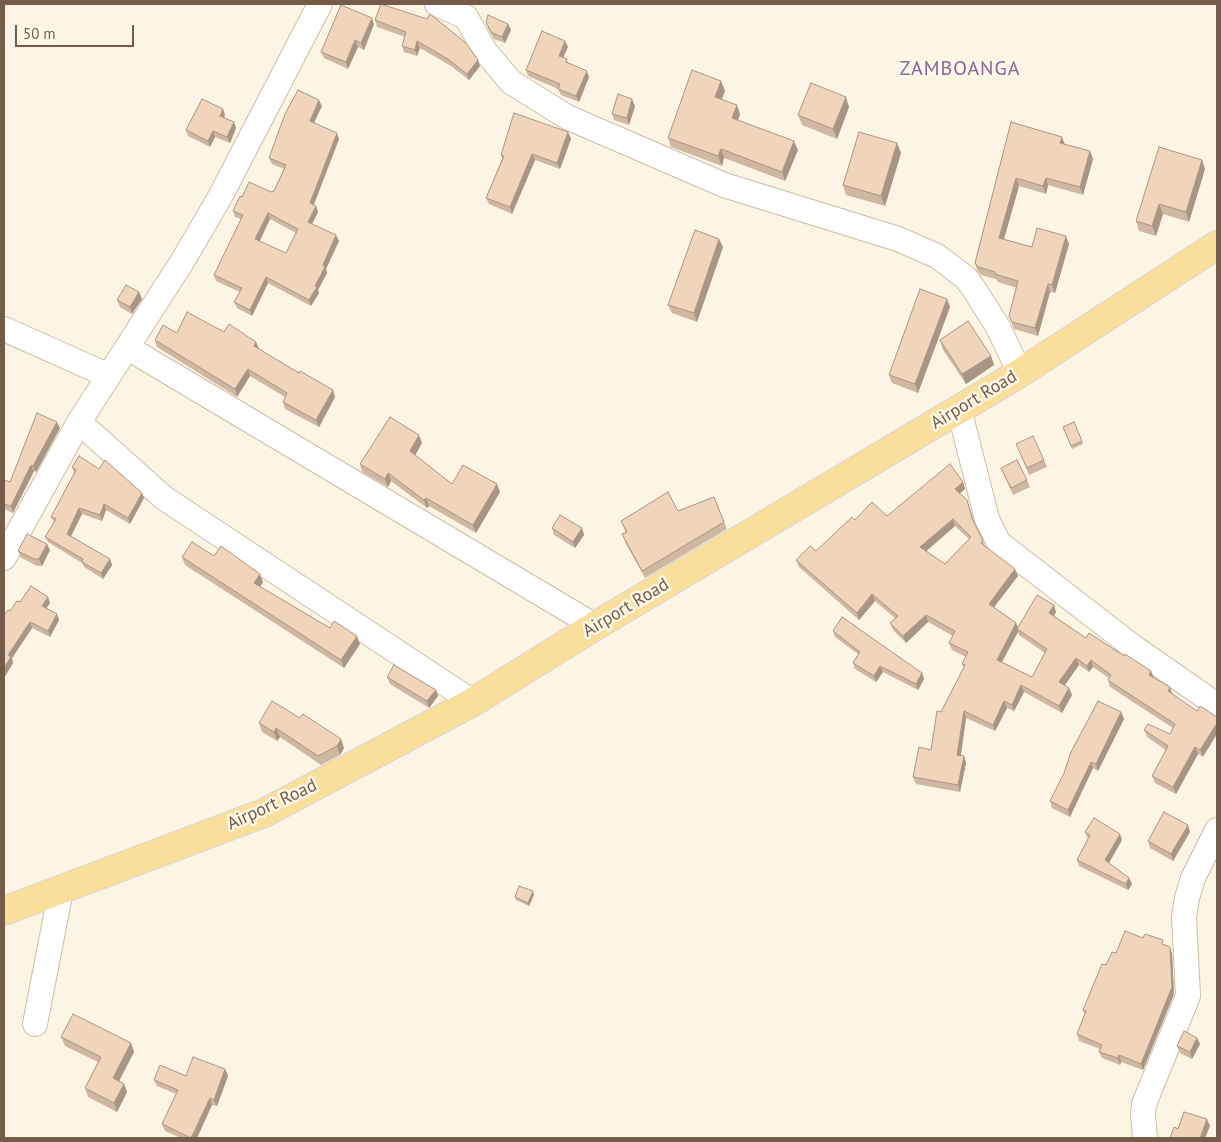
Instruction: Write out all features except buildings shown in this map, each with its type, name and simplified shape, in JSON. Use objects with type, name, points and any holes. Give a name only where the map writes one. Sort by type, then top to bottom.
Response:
[{"type":"main road","name":"Airport Road","points":[[4,911],[264,813],[473,702],[595,626],[1020,373],[1217,245]]},
{"type":"street","points":[[4,558],[78,422],[107,375],[128,348],[220,197],[320,4]]},
{"type":"street","points":[[437,4],[468,10],[485,51],[511,82],[567,117],[724,185],[898,239],[937,256],[952,266],[974,289],[998,327],[1020,373]]},
{"type":"street","points":[[4,329],[107,375]]},
{"type":"street","points":[[128,348],[595,626]]},
{"type":"street","points":[[959,409],[987,519],[999,543],[1132,646],[1217,705]]},
{"type":"street","points":[[78,422],[164,498],[473,702]]},
{"type":"street","points":[[1145,1138],[1144,1104],[1188,996],[1184,918],[1187,898],[1193,878],[1217,830]]},
{"type":"street","points":[[36,1024],[61,890]]},
{"type":"district","name":"ZAMBOANGA","points":[[960,69]]}]
